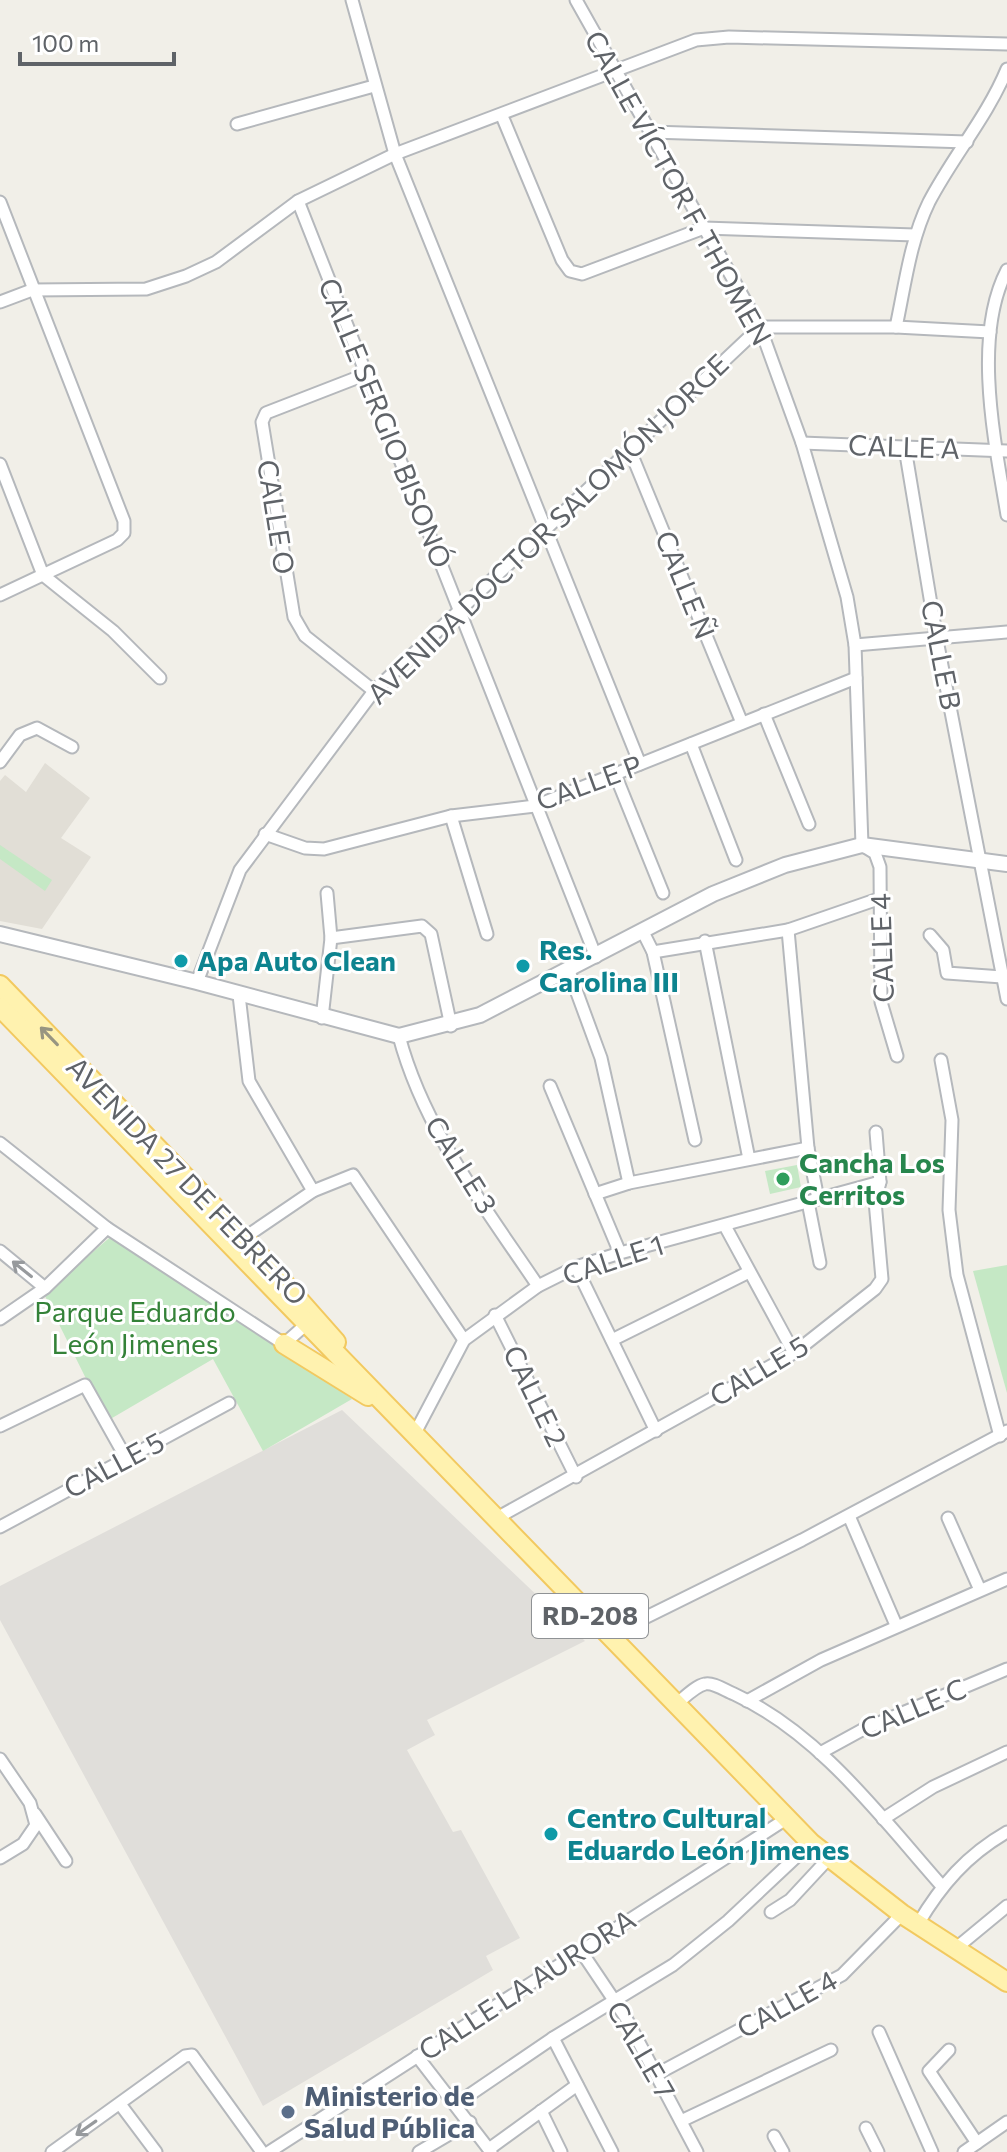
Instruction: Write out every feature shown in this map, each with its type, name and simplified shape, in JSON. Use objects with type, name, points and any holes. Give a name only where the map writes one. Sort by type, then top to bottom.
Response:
[{"type":"main road","name":"AVENIDA 27 DE FEBRERO","points":[[0,985],[244,1238],[310,1320],[414,1435],[786,1819],[829,1858],[910,1919],[1007,1982]]},
{"type":"main road","name":"AVENIDA 27 DE FEBRERO","points":[[0,1007],[233,1246],[310,1320]]},
{"type":"main road","points":[[284,1344],[394,1413]]},
{"type":"street","points":[[352,0],[395,154],[640,764]]},
{"type":"street","name":"CALLE VÍCTOR F. THOMEN","points":[[576,0],[760,327],[802,443],[843,575],[855,645],[862,845]]},
{"type":"street","points":[[0,302],[32,290],[146,289],[186,276],[216,262],[298,201],[395,154],[688,43],[729,37],[1007,44]]},
{"type":"street","points":[[896,327],[915,235],[930,201],[997,94],[1007,69]]},
{"type":"street","points":[[237,124],[374,86]]},
{"type":"street","points":[[502,116],[562,260],[570,271],[582,274],[704,228],[915,235]]},
{"type":"street","points":[[651,132],[967,142]]},
{"type":"street","name":"CALLE SERGIO BISONÓ","points":[[298,201],[364,375],[596,957]]},
{"type":"street","points":[[0,202],[124,521],[124,533],[117,540],[0,595]]},
{"type":"street","points":[[1007,270],[999,285],[990,332],[1007,515]]},
{"type":"street","points":[[760,327],[896,327],[990,332]]},
{"type":"street","name":"AVENIDA DOCTOR SALOMÓN JORGE","points":[[197,982],[240,870],[374,691],[459,607],[760,327]]},
{"type":"street","name":"CALLE O","points":[[364,375],[266,413],[262,422],[294,617],[305,636],[374,691]]},
{"type":"street","name":"CALLE A","points":[[802,443],[1002,451]]},
{"type":"street","name":"CALLE Ñ","points":[[629,448],[742,723]]},
{"type":"street","name":"CALLE B","points":[[905,448],[937,640],[1005,989]]},
{"type":"street","points":[[0,464],[43,575],[113,631],[160,678]]},
{"type":"street","points":[[855,645],[1007,632]]},
{"type":"street","name":"CALLE P","points":[[265,834],[305,848],[324,849],[451,816],[535,806],[856,678]]},
{"type":"street","points":[[764,714],[809,824]]},
{"type":"street","points":[[0,762],[20,735],[37,728],[72,747]]},
{"type":"street","points":[[691,744],[736,860]]},
{"type":"street","points":[[615,774],[663,893]]},
{"type":"street","points":[[451,816],[487,934]]},
{"type":"street","points":[[0,934],[399,1036],[451,1026],[569,971],[713,894],[785,865],[862,845],[1007,864]]},
{"type":"street","name":"CALLE 4","points":[[862,845],[878,860],[881,1002],[897,1056]]},
{"type":"street","points":[[322,1018],[331,938],[327,893]]},
{"type":"street","points":[[653,952],[705,941],[788,930],[881,898]]},
{"type":"street","points":[[331,938],[427,928],[451,1026]]},
{"type":"street","points":[[788,930],[820,1263]]},
{"type":"street","points":[[643,932],[653,952],[695,1140]]},
{"type":"street","points":[[930,935],[943,950],[947,973],[1005,989]]},
{"type":"street","points":[[705,941],[749,1159]]},
{"type":"street","points":[[569,971],[601,1058],[629,1183]]},
{"type":"street","points":[[239,995],[249,1081],[313,1191]]},
{"type":"street","name":"CALLE 3","points":[[399,1036],[407,1067],[449,1153],[538,1286]]},
{"type":"street","points":[[610,1635],[849,1516],[1003,1434],[957,1275],[949,1210],[952,1120],[941,1060]]},
{"type":"street","points":[[550,1086],[620,1253]]},
{"type":"street","name":"CALLE 5","points":[[495,1519],[576,1477],[794,1353],[882,1279],[875,1201],[880,1182],[876,1132]]},
{"type":"street","points":[[0,1143],[107,1228],[284,1344],[310,1320]]},
{"type":"street","points":[[595,1194],[629,1183],[808,1148]]},
{"type":"street","points":[[244,1238],[313,1191],[347,1175],[358,1178],[464,1340]]},
{"type":"street","name":"CALLE 1","points":[[414,1435],[464,1340],[538,1286],[576,1267],[620,1253],[880,1182]]},
{"type":"street","points":[[725,1226],[794,1353]]},
{"type":"street","points":[[0,1319],[45,1288],[107,1228]]},
{"type":"street","points":[[0,1251],[45,1288]]},
{"type":"street","points":[[576,1267],[656,1431]]},
{"type":"street","points":[[612,1340],[749,1272]]},
{"type":"street","name":"CALLE 2","points":[[495,1315],[576,1477]]},
{"type":"street","points":[[0,1426],[85,1385],[126,1458]]},
{"type":"street","name":"CALLE 5","points":[[0,1527],[229,1403]]},
{"type":"street","points":[[849,1516],[896,1625]]},
{"type":"street","points":[[948,1518],[980,1590]]},
{"type":"street","points":[[747,1701],[821,1660],[1007,1579]]},
{"type":"street","name":"CALLE C","points":[[820,1753],[862,1730],[1007,1669]]},
{"type":"street","points":[[675,1705],[706,1684],[747,1701],[820,1753],[941,1885]]},
{"type":"street","points":[[883,1819],[933,1787],[1007,1752]]},
{"type":"street","points":[[0,1759],[35,1819],[66,1861]]},
{"type":"street","points":[[0,1858],[23,1844],[35,1819]]},
{"type":"street","name":"CALLE LA AURORA","points":[[269,2152],[786,1819]]},
{"type":"street","name":"CALLE 4","points":[[657,2074],[842,1975],[910,1919],[979,1849],[1007,1832]]},
{"type":"street","points":[[456,2104],[613,1999],[682,1958],[728,1921],[811,1843]]},
{"type":"street","points":[[771,1912],[793,1897],[829,1858]]},
{"type":"street","points":[[955,1949],[1007,1906]]},
{"type":"street","name":"CALLE 7","points":[[581,1951],[657,2074],[697,2152]]},
{"type":"street","points":[[879,2032],[932,2152]]},
{"type":"street","points":[[553,2038],[612,2152]]},
{"type":"street","points":[[681,2121],[831,2050]]},
{"type":"street","points":[[949,2050],[929,2071],[977,2143]]},
{"type":"street","points":[[52,2152],[185,2056],[192,2055],[262,2152]]},
{"type":"street","points":[[417,2056],[490,2150],[577,2085]]},
{"type":"street","points":[[120,2104],[156,2152]]},
{"type":"street","points":[[541,2111],[561,2152]]},
{"type":"street","points":[[419,2152],[470,2122]]},
{"type":"street","points":[[964,2152],[1007,2122]]},
{"type":"street","points":[[866,2128],[878,2152]]},
{"type":"street","points":[[774,2136],[783,2152]]},
{"type":"shaded area","points":[[45,763],[90,798],[61,838],[91,857],[42,929],[0,921],[0,781],[5,775],[26,792]]},
{"type":"shaded area","points":[[342,1410],[585,1641],[427,1720],[435,1735],[407,1750],[453,1832],[461,1830],[520,1938],[486,1956],[493,1970],[263,2106],[0,1620],[0,1586]]},
{"type":"green space","points":[[0,845],[52,880],[45,891],[0,859]]},
{"type":"green space","name":"Cancha Los Cerritos","points":[[797,1165],[801,1187],[770,1194],[765,1171]]},
{"type":"green space","name":"Parque Eduardo León Jimenes","points":[[115,1233],[352,1399],[263,1451],[213,1359],[107,1421],[44,1294]]},
{"type":"green space","points":[[1007,1265],[1007,1393],[973,1271]]},
{"type":"place","name":"Apa Auto Clean","points":[[181,961]]},
{"type":"place","name":"Res. Carolina III","points":[[523,966]]},
{"type":"place","name":"Cancha Los Cerritos","points":[[783,1179]]},
{"type":"place","name":"Centro Cultural Eduardo León Jimenes","points":[[551,1834]]},
{"type":"place","name":"Ministerio de Salud Pública","points":[[288,2112]]}]
